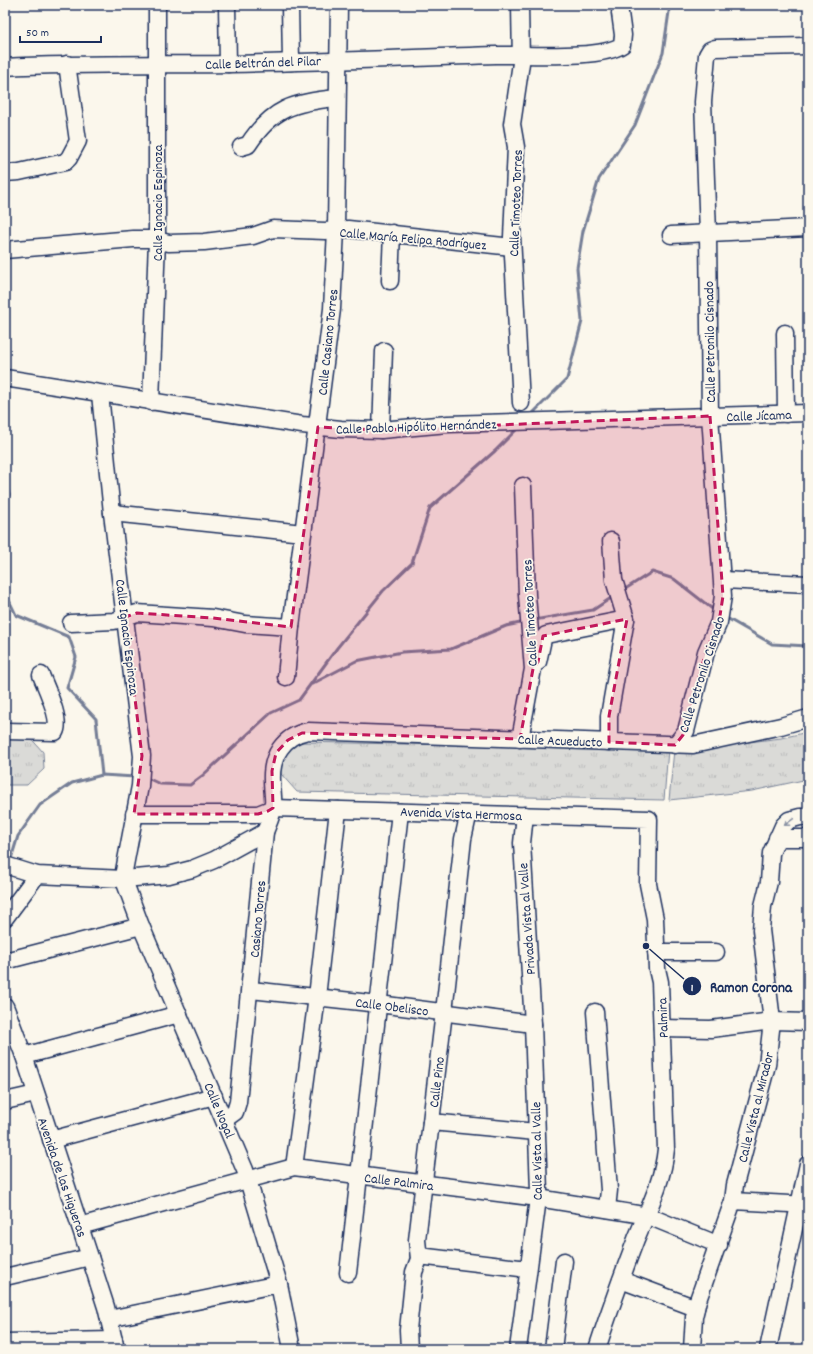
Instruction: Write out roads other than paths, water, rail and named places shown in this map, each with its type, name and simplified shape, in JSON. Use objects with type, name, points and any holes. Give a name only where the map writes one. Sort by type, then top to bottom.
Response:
[{"type":"street","name":"Calle Ignacio Espinoza","points":[[151,402],[157,240],[157,5]]},
{"type":"street","points":[[227,5],[228,64]]},
{"type":"street","points":[[290,5],[291,62]]},
{"type":"street","name":"Calle Casiano Torres","points":[[286,677],[291,627],[318,427],[332,309],[336,230],[339,5]]},
{"type":"street","name":"Calle Timoteo Torres","points":[[520,5],[522,54],[512,124],[516,147],[512,247],[521,403]]},
{"type":"street","name":"Calle Beltrán del Pilar","points":[[5,67],[67,64],[228,64],[522,54],[591,55],[615,49],[622,45],[623,40],[620,13]]},
{"type":"street","name":"Calle Petronilo Cisnado","points":[[675,745],[686,731],[707,648],[719,622],[722,603],[723,580],[710,416],[708,233],[703,102],[708,55],[710,50],[715,48],[808,46]]},
{"type":"street","points":[[5,173],[19,172],[68,160],[78,141],[67,64]]},
{"type":"street","points":[[241,147],[248,145],[261,126],[284,110],[303,102],[337,98]]},
{"type":"street","points":[[671,235],[808,228]]},
{"type":"street","name":"Calle María Felipa Rodríguez","points":[[5,250],[133,239],[169,242],[217,242],[253,236],[273,229],[325,231],[348,229],[512,247]]},
{"type":"street","points":[[390,281],[392,233]]},
{"type":"street","points":[[785,333],[786,414]]},
{"type":"street","points":[[381,430],[384,351]]},
{"type":"street","name":"Calle Pablo Hipólito Hernández","points":[[5,378],[318,427],[381,430],[557,421],[710,416]]},
{"type":"street","name":"Calle Ignacio Espinoza","points":[[100,394],[112,514],[140,730],[141,777],[124,879]]},
{"type":"street","name":"Calle Jícama","points":[[710,416],[808,413]]},
{"type":"street","name":"Calle Timoteo Torres","points":[[520,739],[533,664],[527,595],[523,486]]},
{"type":"street","points":[[112,514],[303,533]]},
{"type":"street","points":[[608,742],[609,716],[626,619],[614,580],[611,541]]},
{"type":"street","points":[[723,580],[808,584]]},
{"type":"street","points":[[72,623],[114,621],[137,613],[222,619],[245,624],[291,627]]},
{"type":"street","points":[[533,664],[538,662],[543,639],[546,635],[626,619]]},
{"type":"street","points":[[5,731],[55,732],[57,728],[57,719],[41,675]]},
{"type":"street","name":"Calle Acueducto","points":[[308,731],[692,745],[781,726],[808,718]]},
{"type":"street","name":"Casiano Torres","points":[[224,1120],[233,1115],[238,1102],[251,990],[265,832],[273,808],[272,771],[276,753],[282,745],[294,736],[308,731]]},
{"type":"street","name":"Avenida Vista Hermosa","points":[[134,814],[258,814],[273,808],[649,818]]},
{"type":"street","points":[[294,1167],[317,997],[338,810]]},
{"type":"street","points":[[348,1273],[400,812]]},
{"type":"street","name":"Calle Pino","points":[[409,1349],[408,1330],[414,1272],[419,1256],[416,1240],[444,1012],[462,839],[467,821],[466,814]]},
{"type":"street","name":"Privada Vista al Valle","points":[[525,815],[522,844],[533,1024]]},
{"type":"street","name":"Calle Vista al Mirador","points":[[692,1349],[696,1308],[733,1201],[735,1184],[766,1072],[772,1021],[761,930],[763,906],[769,882],[771,853],[777,838],[789,820],[800,817],[808,817]]},
{"type":"street","name":"Palmira","points":[[597,1349],[662,1171],[666,1149],[660,982],[657,969],[654,920],[648,884],[649,818]]},
{"type":"street","points":[[8,865],[37,875],[124,879],[169,875],[192,869],[214,860],[265,832]]},
{"type":"street","points":[[777,838],[808,838]]},
{"type":"street","points":[[5,918],[37,875]]},
{"type":"street","name":"Calle Nogal","points":[[124,879],[141,926],[214,1096],[248,1180],[278,1284],[292,1349]]},
{"type":"street","points":[[5,961],[141,926]]},
{"type":"street","points":[[656,952],[716,952]]},
{"type":"street","name":"Calle Obelisco","points":[[251,990],[379,1004],[533,1024]]},
{"type":"street","name":"Avenida de las Higueras","points":[[5,1006],[24,1056],[80,1226],[109,1319],[115,1345]]},
{"type":"street","points":[[595,1012],[609,1190],[607,1209]]},
{"type":"street","points":[[24,1056],[179,1014]]},
{"type":"street","points":[[662,1028],[711,1029],[772,1021],[808,1022]]},
{"type":"street","name":"Calle Vista al Valle","points":[[518,1349],[538,1198],[533,1024]]},
{"type":"street","points":[[5,1101],[36,1094]]},
{"type":"street","points":[[51,1140],[214,1096]]},
{"type":"street","points":[[431,1122],[536,1132]]},
{"type":"street","points":[[768,1349],[804,1205],[808,1164]]},
{"type":"street","name":"Calle Palmira","points":[[80,1226],[294,1167],[538,1198],[646,1216],[719,1245]]},
{"type":"street","points":[[733,1201],[804,1205]]},
{"type":"street","points":[[419,1256],[528,1269]]},
{"type":"street","points":[[5,1277],[90,1257]]},
{"type":"street","points":[[553,1349],[564,1261]]},
{"type":"street","points":[[621,1280],[696,1308]]},
{"type":"street","points":[[109,1319],[278,1284]]},
{"type":"street","points":[[5,1342],[115,1345]]},
{"type":"waterway","points":[[530,416],[567,379],[582,321],[577,268],[583,231],[599,179],[635,125],[663,53],[670,5]]},
{"type":"waterway","points":[[145,777],[160,784],[190,785],[202,776],[271,713],[299,700],[337,648],[383,591],[412,563],[430,508],[495,451],[519,427]]},
{"type":"waterway","points":[[5,481],[9,495],[5,502]]},
{"type":"waterway","points":[[622,591],[652,572],[674,579],[715,611]]},
{"type":"waterway","points":[[5,592],[16,615],[69,637],[76,657],[67,688],[96,719],[102,775]]},
{"type":"waterway","points":[[534,620],[593,610],[614,596]]},
{"type":"waterway","points":[[725,617],[772,644],[808,646]]},
{"type":"waterway","points":[[312,684],[356,661],[402,652],[451,649],[506,626],[525,622]]},
{"type":"waterway","points":[[10,862],[18,836],[40,805],[72,783],[102,775],[135,777]]},
{"type":"waterway","points":[[5,879],[7,872]]},
{"type":"place","name":"Ramon Corona","points":[[646,946]]}]
